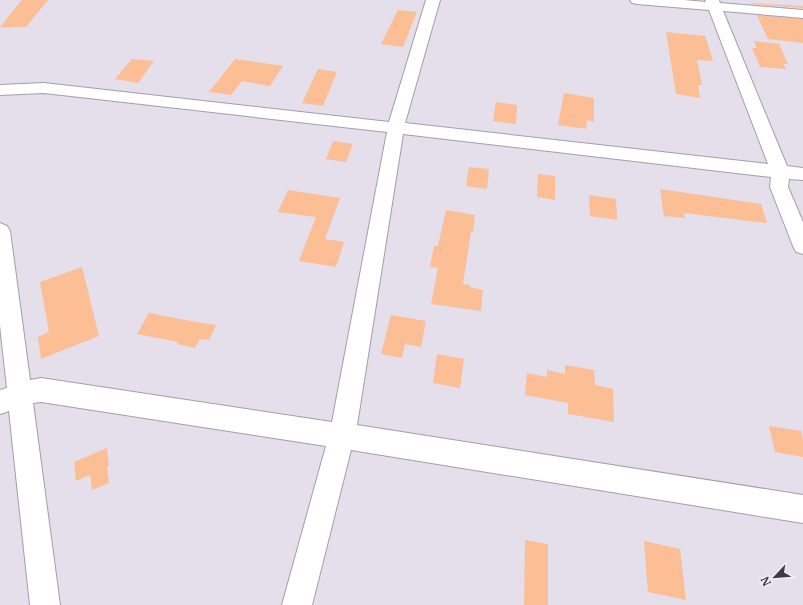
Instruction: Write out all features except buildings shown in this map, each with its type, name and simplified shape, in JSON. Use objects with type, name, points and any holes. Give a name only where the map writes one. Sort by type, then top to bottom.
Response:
[{"type":"street","points":[[297,605],[342,436],[396,127],[433,0]]},
{"type":"street","points":[[637,0],[713,3],[803,14]]},
{"type":"street","points":[[713,3],[780,171],[779,186],[803,246]]},
{"type":"street","points":[[0,90],[44,88],[803,174]]},
{"type":"street","points":[[0,231],[10,398],[45,605]]},
{"type":"street","points":[[10,398],[41,390],[803,509]]}]
